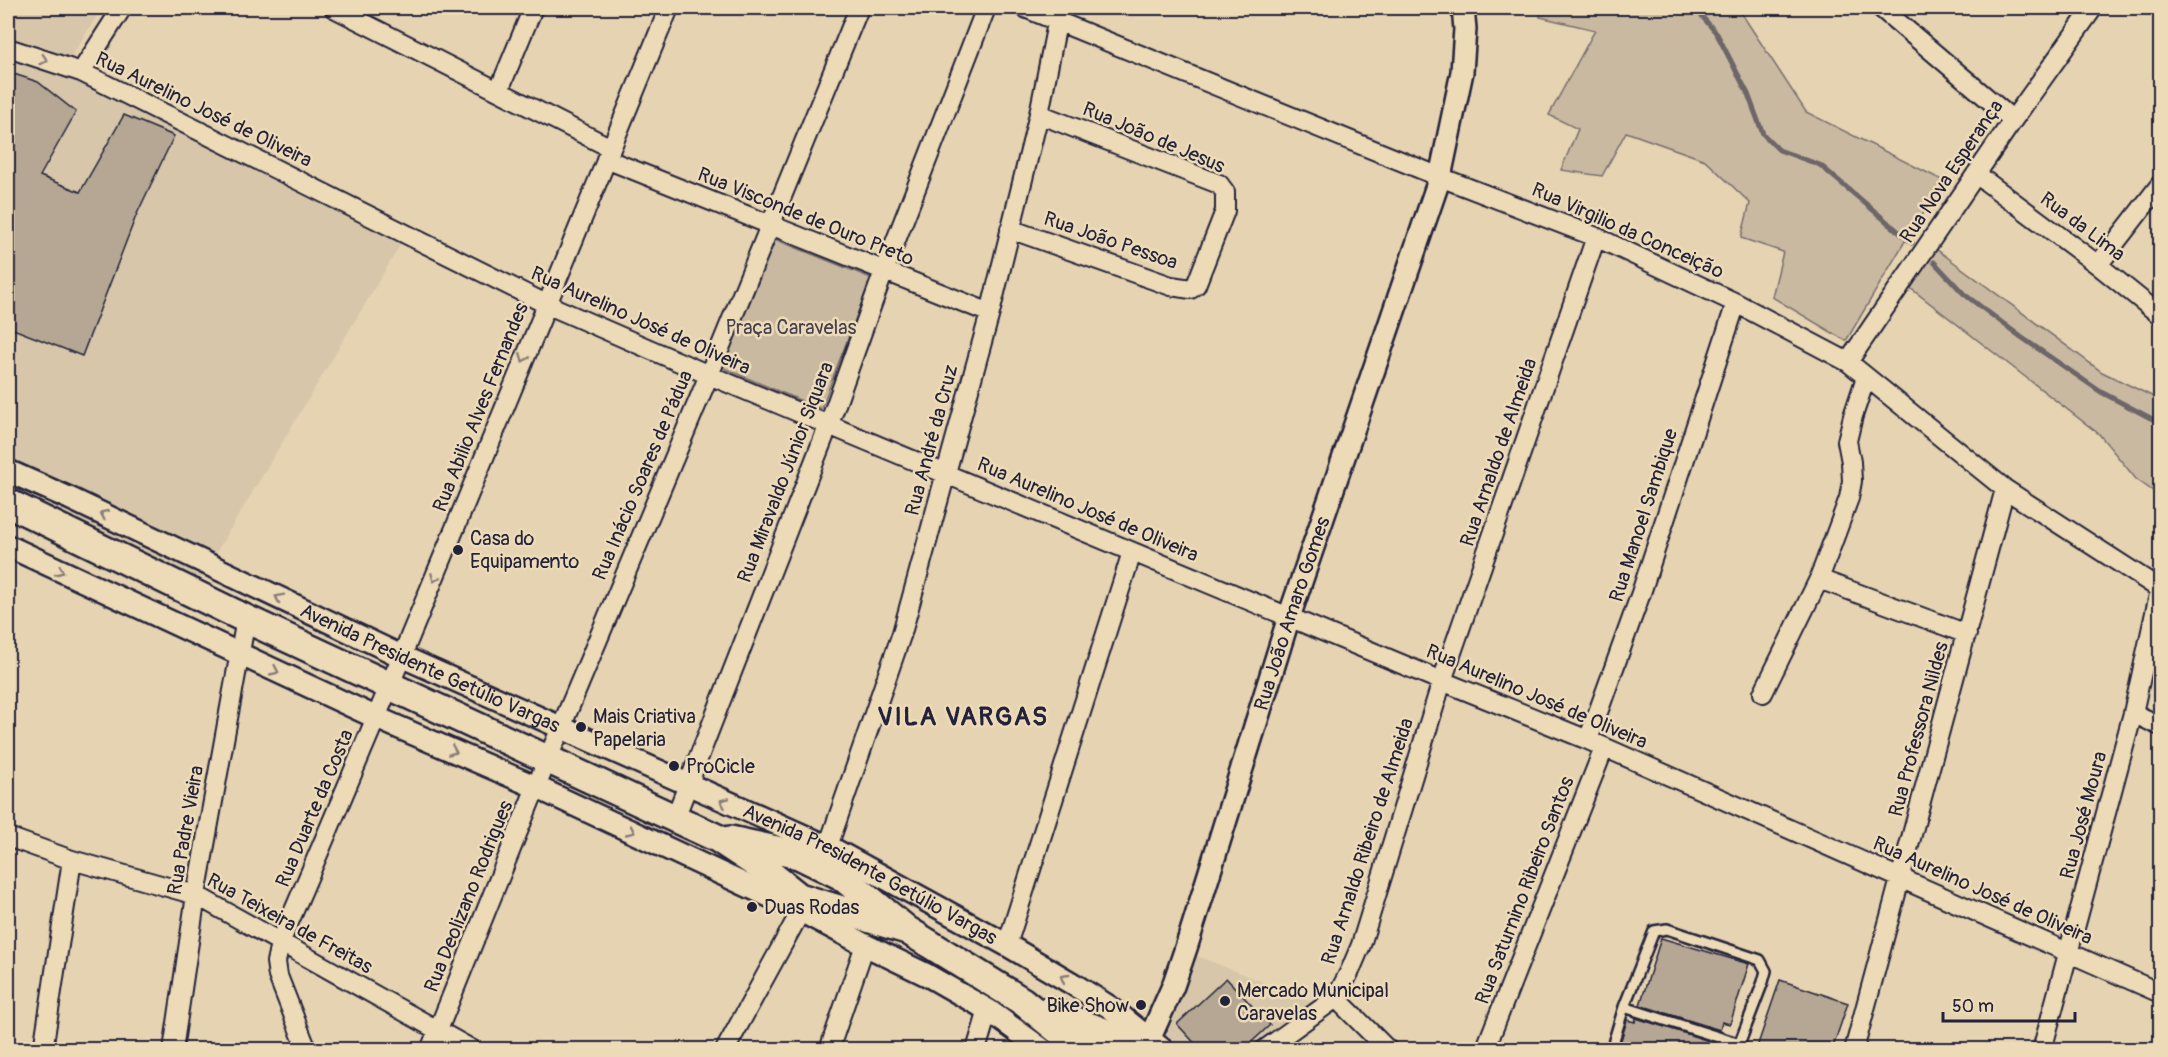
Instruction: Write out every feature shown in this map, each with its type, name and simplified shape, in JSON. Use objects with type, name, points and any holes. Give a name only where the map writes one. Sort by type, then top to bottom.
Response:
[{"type":"main road","name":"Avenida Presidente Getúlio Vargas","points":[[8,503],[246,619],[717,838],[764,869],[806,901],[907,930]]},
{"type":"main road","name":"Avenida Presidente Getúlio Vargas","points":[[717,838],[817,856],[907,930],[1022,1001],[1110,1043],[1150,1047]]},
{"type":"main road","points":[[817,856],[792,863],[789,871],[806,901],[840,898],[846,879]]},
{"type":"main road","name":"Avenida Presidente Getúlio Vargas","points":[[1022,1001],[1083,1050]]},
{"type":"street","points":[[81,72],[122,8]]},
{"type":"street","name":"Rua Visconde de Ouro Preto","points":[[334,8],[499,90],[608,154],[769,226],[990,313]]},
{"type":"street","points":[[499,90],[533,8]]},
{"type":"street","name":"Rua Abilio Alves Fernandes","points":[[390,685],[669,8]]},
{"type":"street","name":"Rua Inácio Soares de Pádua","points":[[548,760],[859,8]]},
{"type":"street","name":"Rua Miravaldo Júnior Siquara","points":[[675,818],[986,8]]},
{"type":"street","name":"Rua Virgilio da Conceição","points":[[1025,8],[1058,14],[1440,177],[1596,237],[1736,303],[1848,362],[2005,489],[2160,589]]},
{"type":"street","name":"Rua João Amaro Gomes","points":[[1150,1047],[1187,945],[1289,617],[1440,177],[1462,72],[1465,29],[1463,8]]},
{"type":"street","points":[[1881,8],[2013,120]]},
{"type":"street","name":"Rua Nova Esperança","points":[[1848,362],[2013,120],[2093,8]]},
{"type":"street","name":"Rua André da Cruz","points":[[817,856],[902,633],[990,313],[1039,114],[1058,14]]},
{"type":"street","name":"Rua Aurelino José de Oliveira","points":[[8,48],[81,72],[546,304],[945,474],[1596,744],[2160,993]]},
{"type":"street","name":"Rua João de Jesus","points":[[1039,114],[1219,184],[1225,192],[1225,211],[1196,285]]},
{"type":"street","name":"Rua da Lima","points":[[1976,174],[2098,264],[2160,315]]},
{"type":"street","points":[[2098,264],[2160,185]]},
{"type":"street","name":"Rua João Pessoa","points":[[1010,229],[1178,288],[1191,289],[1196,285]]},
{"type":"street","name":"Rua Arnaldo de Almeida","points":[[1442,681],[1596,237]]},
{"type":"street","name":"Rua Manoel Sambique","points":[[1596,744],[1641,593],[1736,303]]},
{"type":"street","points":[[1763,693],[1819,579],[1849,498],[1852,472],[1847,441],[1852,416],[1866,376]]},
{"type":"street","name":"Avenida Presidente Getúlio Vargas","points":[[8,471],[59,493],[403,657],[688,786],[817,856],[1007,945],[1083,990],[1150,1047]]},
{"type":"street","name":"Rua Professora Nildes","points":[[1854,1050],[2005,489]]},
{"type":"street","points":[[46,523],[59,493]]},
{"type":"street","name":"Avenida Presidente Getúlio Vargas","points":[[8,546],[377,718],[806,901],[865,945],[927,975],[988,1010],[1043,1050]]},
{"type":"street","points":[[1007,945],[1132,552]]},
{"type":"street","points":[[1819,579],[1967,634]]},
{"type":"street","name":"Rua José Moura","points":[[2042,1050],[2133,713],[2160,589]]},
{"type":"street","name":"Rua Padre Vieira","points":[[173,1050],[196,895],[246,619]]},
{"type":"street","name":"Rua Arnaldo Ribeiro de Almeida","points":[[1264,1050],[1336,998],[1350,971],[1361,945],[1442,681]]},
{"type":"street","name":"Rua Duarte da Costa","points":[[307,1050],[278,976],[276,962],[280,943],[390,685]]},
{"type":"street","points":[[2133,713],[2160,726]]},
{"type":"street","name":"Rua Saturnino Ribeiro Santos","points":[[1485,1050],[1596,744]]},
{"type":"street","name":"Rua Deolizano Rodrigues","points":[[430,1050],[548,760]]},
{"type":"street","name":"Rua Teixeira de Freitas","points":[[8,837],[72,860],[196,895],[473,1050]]},
{"type":"street","points":[[43,1050],[72,860]]},
{"type":"street","points":[[725,1050],[806,901]]},
{"type":"street","points":[[829,1050],[865,945]]},
{"type":"street","points":[[1336,998],[1388,1050]]},
{"type":"street","points":[[976,1050],[988,1010]]},
{"type":"lane","points":[[1611,1050],[1624,1007],[1654,931],[1667,929],[1760,960],[1766,972],[1738,1047],[1624,1007]]},
{"type":"shaded area","points":[[8,8],[102,8],[71,57],[411,227],[195,588],[8,500]]},
{"type":"shaded area","points":[[1192,954],[1316,1003],[1257,1049],[1129,1050]]},
{"type":"green space","points":[[1541,8],[1738,8],[1806,112],[1946,182],[1911,231],[1846,341],[1772,297],[1783,252],[1741,238],[1750,203],[1705,160],[1626,132],[1602,176],[1561,170],[1578,129],[1549,115],[1595,30],[1540,17]]},
{"type":"green space","name":"Praça Caravelas","points":[[767,236],[871,278],[821,409],[714,364]]},
{"type":"green space","points":[[1936,249],[2102,372],[2160,400],[2160,496],[2136,479],[2099,434],[1909,287]]},
{"type":"building","points":[[8,72],[38,82],[76,112],[40,176],[80,192],[124,115],[174,136],[136,216],[82,356],[8,327]]},
{"type":"building","points":[[1661,938],[1749,964],[1730,1024],[1722,1022],[1720,1030],[1640,1005]]},
{"type":"building","name":"Mercado Municipal Caravelas","points":[[1226,978],[1270,1025],[1243,1050],[1201,1050],[1177,1024]]},
{"type":"building","points":[[1780,980],[1848,1003],[1832,1050],[1756,1050]]},
{"type":"building","points":[[1636,1018],[1716,1043],[1714,1050],[1618,1050],[1627,1020],[1635,1022]]},
{"type":"waterway","points":[[1695,8],[1717,34],[1748,94],[1763,134],[1779,150],[1820,165],[1912,243]]},
{"type":"waterway","points":[[1934,262],[1964,294],[2021,337],[2101,392],[2160,423]]},
{"type":"place","name":"Casa do Equipamento","points":[[458,550]]},
{"type":"place","name":"Mais Criativa Papelaria","points":[[581,727]]},
{"type":"place","name":"ProCicle","points":[[674,766]]},
{"type":"place","name":"Duas Rodas","points":[[752,907]]},
{"type":"place","name":"Mercado Municipal Caravelas","points":[[1225,1001]]},
{"type":"place","name":"Bike Show","points":[[1141,1005]]},
{"type":"district","name":"VILA VARGAS","points":[[963,716]]}]
